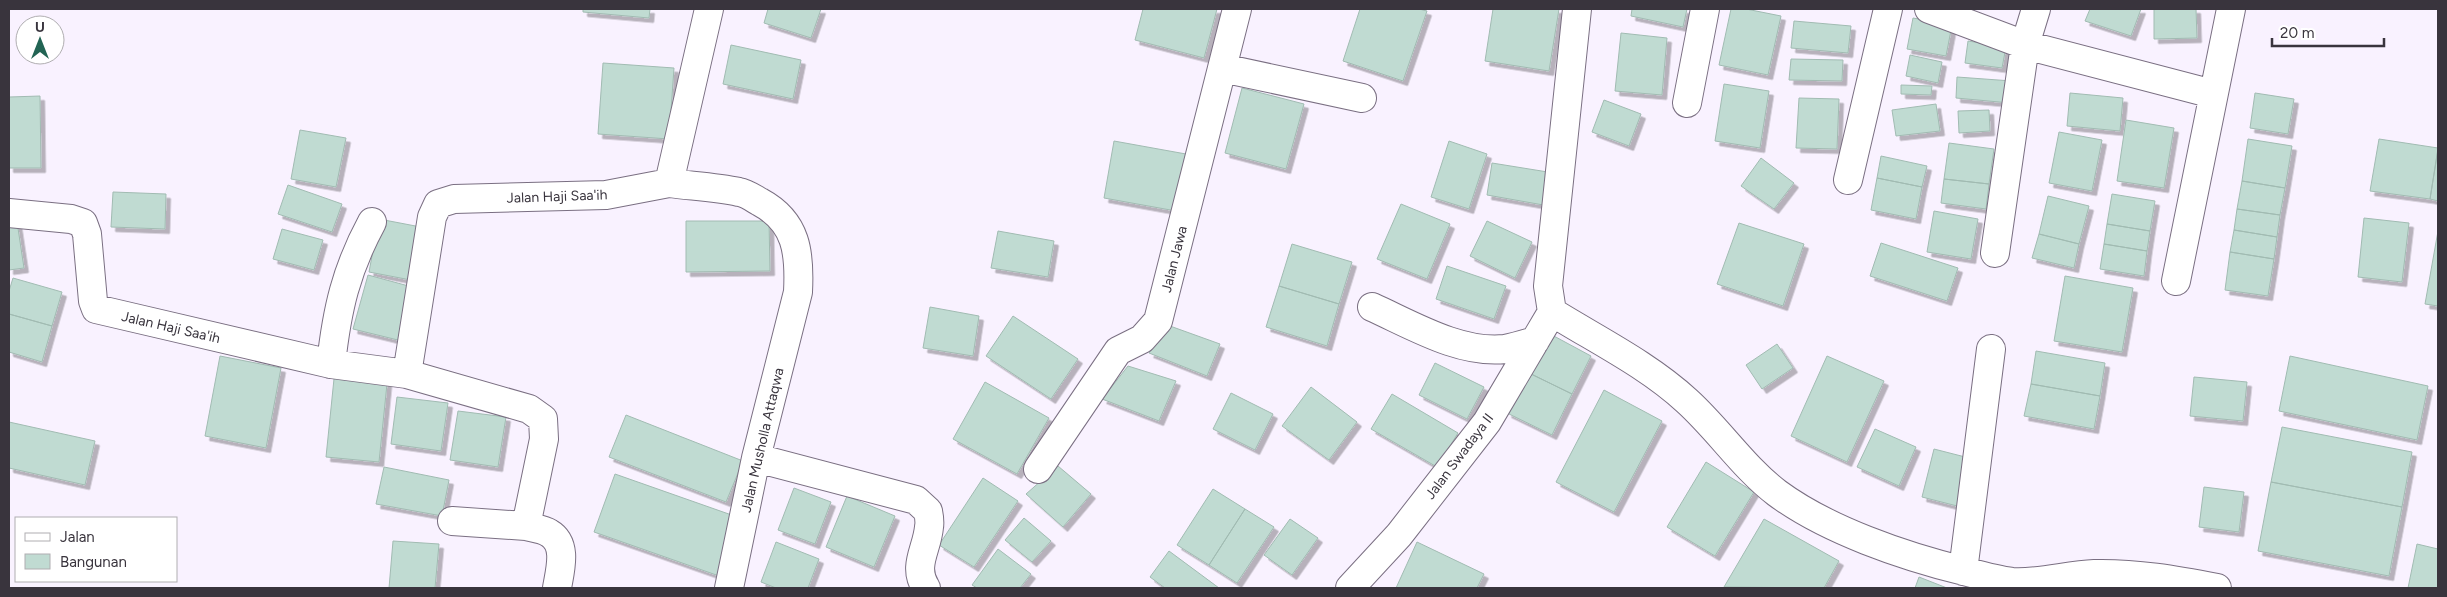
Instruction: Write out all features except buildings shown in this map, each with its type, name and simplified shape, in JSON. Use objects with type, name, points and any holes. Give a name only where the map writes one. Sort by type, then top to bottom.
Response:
[{"type":"street","points":[[670,182],[709,9]]},
{"type":"street","name":"Jalan Jawa","points":[[1038,469],[1118,351],[1142,339],[1158,321],[1237,9]]},
{"type":"street","points":[[1577,9],[1548,286],[1552,312],[1654,375],[1687,401],[1748,466],[1776,492],[1809,514],[1866,540],[2011,585],[2092,574],[2127,574],[2173,579],[2217,588]]},
{"type":"street","points":[[1687,103],[1705,9]]},
{"type":"street","points":[[1848,180],[1888,9]]},
{"type":"street","points":[[1929,9],[2025,45],[2213,94]]},
{"type":"street","points":[[1995,252],[2025,45],[2036,9]]},
{"type":"street","points":[[2176,281],[2231,9]]},
{"type":"street","points":[[1222,68],[1362,98]]},
{"type":"street","name":"Jalan Musholla Attaqwa","points":[[670,182],[741,192],[768,206],[786,223],[794,239],[799,264],[798,292],[756,458],[729,588]]},
{"type":"street","name":"Jalan Haji Saa'ih","points":[[407,374],[432,217],[438,204],[454,199],[606,195],[670,182]]},
{"type":"street","name":"Jalan Haji Saa'ih","points":[[9,213],[71,219],[83,223],[87,234],[93,301],[96,309],[331,364],[407,374],[529,409],[543,419],[544,439],[526,526]]},
{"type":"street","points":[[331,364],[341,296],[361,242],[372,222]]},
{"type":"street","points":[[1372,308],[1416,329],[1476,349],[1504,349],[1535,341]]},
{"type":"street","name":"Jalan Swadaya II","points":[[1350,588],[1399,535],[1488,422],[1552,312]]},
{"type":"street","points":[[1963,571],[1991,349]]},
{"type":"street","points":[[756,458],[916,500],[928,511],[929,527],[921,552],[919,572],[926,588]]},
{"type":"street","points":[[452,520],[526,526],[549,532],[560,543],[561,559],[557,588]]}]
